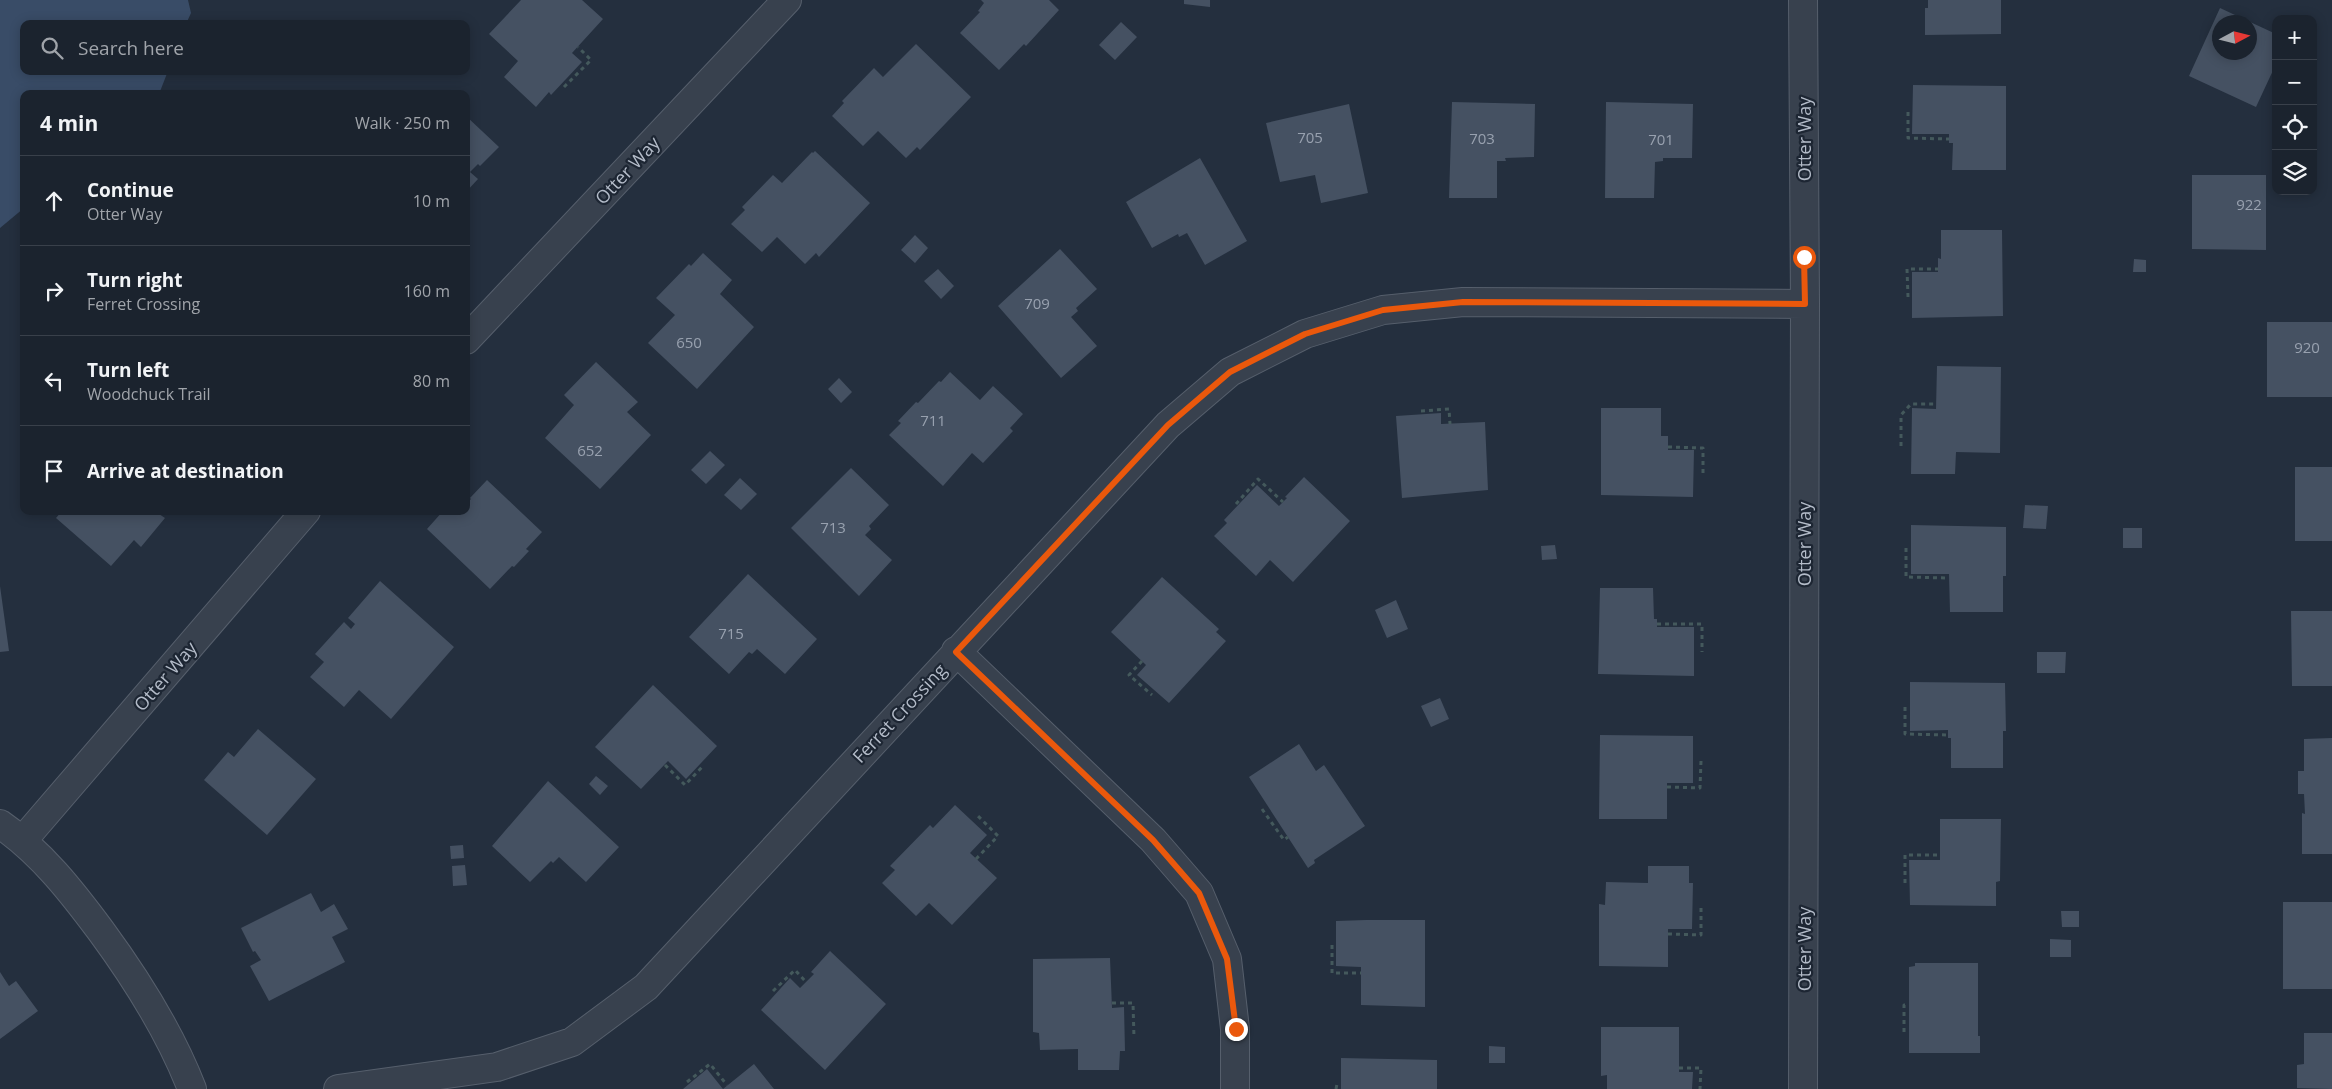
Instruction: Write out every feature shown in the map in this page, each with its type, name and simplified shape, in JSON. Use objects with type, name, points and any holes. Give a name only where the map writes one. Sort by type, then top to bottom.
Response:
[{"type":"street","name":"Otter Way","points":[[470,336],[787,0]]},
{"type":"street","name":"Otter Way","points":[[1803,0],[1805,304],[1804,1089]]},
{"type":"street","name":"Ferret Crossing","points":[[338,1089],[497,1067],[572,1042],[646,987],[1168,425],[1230,372],[1305,334],[1383,310],[1463,302],[1805,304]]},
{"type":"street","name":"Otter Way","points":[[23,840],[303,515]]},
{"type":"street","points":[[956,652],[1153,840],[1199,893],[1227,959],[1236,1029],[1235,1089]]},
{"type":"street","points":[[0,824],[23,840],[77,898],[138,982],[182,1065],[192,1089]]},
{"type":"path","points":[[564,87],[591,60],[578,47]]},
{"type":"path","points":[[1908,112],[1908,138],[1949,138]]},
{"type":"path","points":[[1908,297],[1907,269],[1938,268]]},
{"type":"path","points":[[1901,446],[1901,415],[1911,404],[1936,404]]},
{"type":"path","points":[[1422,411],[1449,409],[1450,424]]},
{"type":"path","points":[[1668,447],[1703,448],[1702,474]]},
{"type":"path","points":[[1236,504],[1258,479],[1283,502]]},
{"type":"path","points":[[1906,548],[1906,577],[1949,578]]},
{"type":"path","points":[[1657,624],[1702,624],[1702,652]]},
{"type":"path","points":[[1142,661],[1129,675],[1152,696]]},
{"type":"path","points":[[1905,707],[1905,734],[1948,735]]},
{"type":"path","points":[[1667,787],[1700,788],[1701,761]]},
{"type":"path","points":[[665,765],[685,785],[704,765]]},
{"type":"path","points":[[1262,810],[1284,840],[1288,837]]},
{"type":"path","points":[[976,859],[998,836],[978,816]]},
{"type":"path","points":[[1905,884],[1906,855],[1940,856]]},
{"type":"path","points":[[1668,934],[1700,935],[1701,904]]},
{"type":"path","points":[[1332,945],[1332,973],[1361,973]]},
{"type":"path","points":[[773,991],[796,970],[806,982]]},
{"type":"path","points":[[1112,1003],[1133,1003],[1134,1038]]},
{"type":"path","points":[[1904,1032],[1904,1005],[1909,1005]]},
{"type":"path","points":[[687,1082],[710,1064],[727,1085]]},
{"type":"path","points":[[1679,1068],[1701,1068],[1700,1089]]},
{"type":"water","points":[[0,0],[188,0],[191,13],[188,20],[20,20],[20,75],[166,75],[161,90],[20,90],[20,211],[0,228]]},
{"type":"building","points":[[521,0],[582,0],[603,19],[572,53],[582,62],[551,95],[549,92],[536,107],[504,77],[518,61],[489,34]]},
{"type":"building","points":[[981,0],[1049,0],[1059,10],[1026,46],[1024,44],[999,70],[960,33],[980,12],[978,11],[984,3]]},
{"type":"building","points":[[1184,0],[1210,0],[1210,7],[1184,4]]},
{"type":"building","points":[[1928,0],[2001,0],[2001,34],[1925,35],[1925,8],[1928,8]]},
{"type":"building","points":[[2220,8],[2235,15],[2217,15]]},
{"type":"building","points":[[1121,22],[1137,37],[1115,60],[1099,45]]},
{"type":"building","points":[[2257,25],[2272,32],[2272,73],[2256,107],[2189,76],[2212,26],[2212,60],[2257,60]]},
{"type":"building","points":[[916,44],[971,97],[920,150],[917,147],[906,158],[878,131],[863,146],[832,116],[844,103],[842,101],[874,68],[883,77]]},
{"type":"building","points":[[1913,85],[2006,86],[2006,170],[1952,170],[1953,143],[1949,143],[1949,134],[1912,134]]},
{"type":"building","points":[[1452,102],[1535,104],[1534,157],[1505,158],[1506,161],[1497,161],[1497,198],[1449,198]]},
{"type":"building","points":[[1606,102],[1693,104],[1692,158],[1663,158],[1663,161],[1655,162],[1654,198],[1605,198]]},
{"type":"building","points":[[1349,104],[1368,193],[1321,203],[1315,175],[1280,182],[1266,123]]},
{"type":"building","points":[[470,120],[499,147],[480,166],[478,164],[470,172]]},
{"type":"building","points":[[815,151],[870,203],[819,257],[816,253],[805,264],[777,237],[762,252],[731,224],[745,210],[742,207],[773,175],[782,183]]},
{"type":"building","points":[[1200,158],[1247,241],[1205,265],[1187,233],[1179,237],[1178,234],[1152,248],[1126,202]]},
{"type":"building","points":[[470,172],[478,179],[470,188]]},
{"type":"building","points":[[2192,175],[2266,175],[2266,250],[2192,249]]},
{"type":"building","points":[[1941,230],[2002,230],[2003,316],[1912,318],[1912,272],[1938,272],[1938,258],[1941,259]]},
{"type":"building","points":[[915,235],[928,248],[915,263],[901,250]]},
{"type":"building","points":[[1060,249],[1097,289],[1076,308],[1078,311],[1071,317],[1097,346],[1061,378],[998,306]]},
{"type":"building","points":[[703,253],[732,280],[720,294],[754,327],[697,389],[648,343],[675,315],[656,298],[689,264],[691,266]]},
{"type":"building","points":[[2134,259],[2146,260],[2146,272],[2133,272]]},
{"type":"building","points":[[938,269],[954,286],[941,299],[924,281]]},
{"type":"building","points":[[2267,322],[2332,322],[2332,397],[2267,397]]},
{"type":"building","points":[[596,362],[638,402],[627,412],[651,435],[600,489],[545,438],[574,405],[564,395]]},
{"type":"building","points":[[1937,366],[2001,367],[2000,453],[1956,452],[1955,474],[1911,474],[1912,408],[1936,409]]},
{"type":"building","points":[[950,372],[980,400],[993,386],[1023,414],[1010,428],[1013,431],[983,463],[972,453],[943,486],[889,435],[901,423],[898,421],[916,402],[918,403]]},
{"type":"building","points":[[839,378],[852,392],[841,403],[828,389]]},
{"type":"building","points":[[1601,408],[1661,408],[1661,436],[1668,436],[1668,450],[1694,450],[1693,497],[1601,495]]},
{"type":"building","points":[[1441,413],[1441,424],[1485,422],[1488,490],[1402,498],[1396,416]]},
{"type":"building","points":[[710,451],[725,465],[706,484],[691,470]]},
{"type":"building","points":[[2295,467],[2332,467],[2332,541],[2295,541]]},
{"type":"building","points":[[851,468],[889,505],[869,526],[871,529],[865,535],[892,560],[859,596],[791,528]]},
{"type":"building","points":[[1304,477],[1350,521],[1293,582],[1270,560],[1256,576],[1214,536],[1227,523],[1224,520],[1257,485],[1279,506]]},
{"type":"building","points":[[740,478],[757,494],[741,510],[724,495]]},
{"type":"building","points":[[487,480],[542,532],[526,549],[529,551],[490,589],[427,529],[439,515],[470,515],[470,498]]},
{"type":"building","points":[[2025,505],[2048,506],[2046,529],[2023,528]]},
{"type":"building","points":[[59,515],[160,515],[165,518],[141,547],[134,540],[111,566],[56,518]]},
{"type":"building","points":[[1911,525],[2006,527],[2006,576],[2003,576],[2003,612],[1950,612],[1949,574],[1911,574]]},
{"type":"building","points":[[2123,528],[2142,528],[2142,548],[2123,548]]},
{"type":"building","points":[[1555,545],[1557,559],[1542,560],[1541,546]]},
{"type":"building","points":[[748,574],[817,639],[785,674],[757,649],[752,654],[749,652],[729,674],[689,637]]},
{"type":"building","points":[[1162,577],[1219,629],[1216,632],[1226,641],[1169,703],[1137,675],[1146,665],[1111,632]]},
{"type":"building","points":[[380,581],[454,647],[391,719],[359,690],[344,707],[310,677],[324,662],[315,654],[344,622],[351,629],[355,624],[348,618]]},
{"type":"building","points":[[0,586],[9,651],[0,652]]},
{"type":"building","points":[[1600,588],[1653,588],[1654,619],[1657,619],[1657,627],[1694,627],[1694,676],[1598,674]]},
{"type":"building","points":[[1396,600],[1408,629],[1387,638],[1375,610]]},
{"type":"building","points":[[2291,611],[2332,611],[2332,686],[2292,686]]},
{"type":"building","points":[[2037,652],[2066,652],[2065,673],[2037,673]]},
{"type":"building","points":[[1910,682],[2005,683],[2006,731],[2003,731],[2003,768],[1951,768],[1951,738],[1948,738],[1948,730],[1910,731]]},
{"type":"building","points":[[653,685],[717,746],[686,779],[668,761],[641,789],[595,747]]},
{"type":"building","points":[[1440,698],[1449,719],[1431,727],[1421,706]]},
{"type":"building","points":[[258,729],[316,779],[267,835],[204,780],[228,752],[234,757]]},
{"type":"building","points":[[1600,735],[1693,736],[1693,783],[1667,783],[1667,819],[1599,819]]},
{"type":"building","points":[[2332,738],[2332,854],[2302,854],[2302,813],[2305,814],[2304,794],[2298,794],[2298,771],[2304,771],[2304,739]]},
{"type":"building","points":[[1299,744],[1316,771],[1324,765],[1365,826],[1314,860],[1315,863],[1308,868],[1249,777]]},
{"type":"building","points":[[596,776],[608,786],[600,795],[589,784]]},
{"type":"building","points":[[548,781],[619,847],[586,882],[559,857],[553,863],[551,861],[530,882],[492,846]]},
{"type":"building","points":[[955,805],[987,835],[970,853],[997,878],[952,925],[929,903],[916,916],[882,883],[895,870],[890,866],[930,825],[933,828]]},
{"type":"building","points":[[1940,819],[2001,819],[2000,881],[1996,882],[1996,906],[1910,905],[1909,860],[1940,860]]},
{"type":"building","points":[[463,845],[464,858],[451,859],[450,846]]},
{"type":"building","points":[[465,865],[467,885],[453,886],[452,866]]},
{"type":"building","points":[[1648,866],[1689,866],[1689,883],[1693,883],[1692,929],[1668,929],[1668,967],[1599,966],[1599,904],[1605,905],[1606,882],[1648,883]]},
{"type":"building","points":[[311,893],[321,912],[334,904],[348,929],[332,937],[345,962],[269,1001],[250,966],[261,960],[255,951],[253,952],[241,928]]},
{"type":"building","points":[[2283,902],[2332,902],[2332,989],[2283,989]]},
{"type":"building","points":[[2061,911],[2079,911],[2079,927],[2062,927]]},
{"type":"building","points":[[1425,920],[1425,1007],[1361,1005],[1361,967],[1336,966],[1336,921]]},
{"type":"building","points":[[2050,939],[2071,940],[2071,957],[2050,957]]},
{"type":"building","points":[[830,951],[886,1004],[825,1070],[761,1010],[790,978],[800,988],[814,974],[811,972]]},
{"type":"building","points":[[1110,958],[1112,1008],[1124,1007],[1125,1051],[1120,1051],[1119,1070],[1078,1070],[1078,1049],[1040,1050],[1039,1033],[1033,1032],[1033,959]]},
{"type":"building","points":[[1915,963],[1978,963],[1978,1036],[1980,1036],[1980,1053],[1909,1053],[1909,967],[1915,966]]},
{"type":"building","points":[[0,972],[9,986],[16,981],[38,1011],[0,1039]]},
{"type":"building","points":[[1601,1027],[1679,1027],[1679,1072],[1693,1072],[1692,1089],[1607,1089],[1607,1075],[1601,1076]]},
{"type":"building","points":[[2304,1033],[2332,1033],[2332,1089],[2297,1088],[2297,1065],[2304,1064]]},
{"type":"building","points":[[1489,1046],[1505,1047],[1505,1063],[1489,1063]]},
{"type":"building","points":[[1341,1058],[1437,1060],[1437,1089],[1341,1089]]},
{"type":"building","points":[[754,1064],[774,1089],[723,1089]]},
{"type":"building","points":[[707,1069],[723,1089],[683,1089]]},
{"type":"route","points":[[1236,1029],[1227,959],[1199,893],[1153,840],[956,652],[1168,425],[1230,372],[1305,334],[1383,310],[1463,302],[1805,304],[1804,257]]}]
